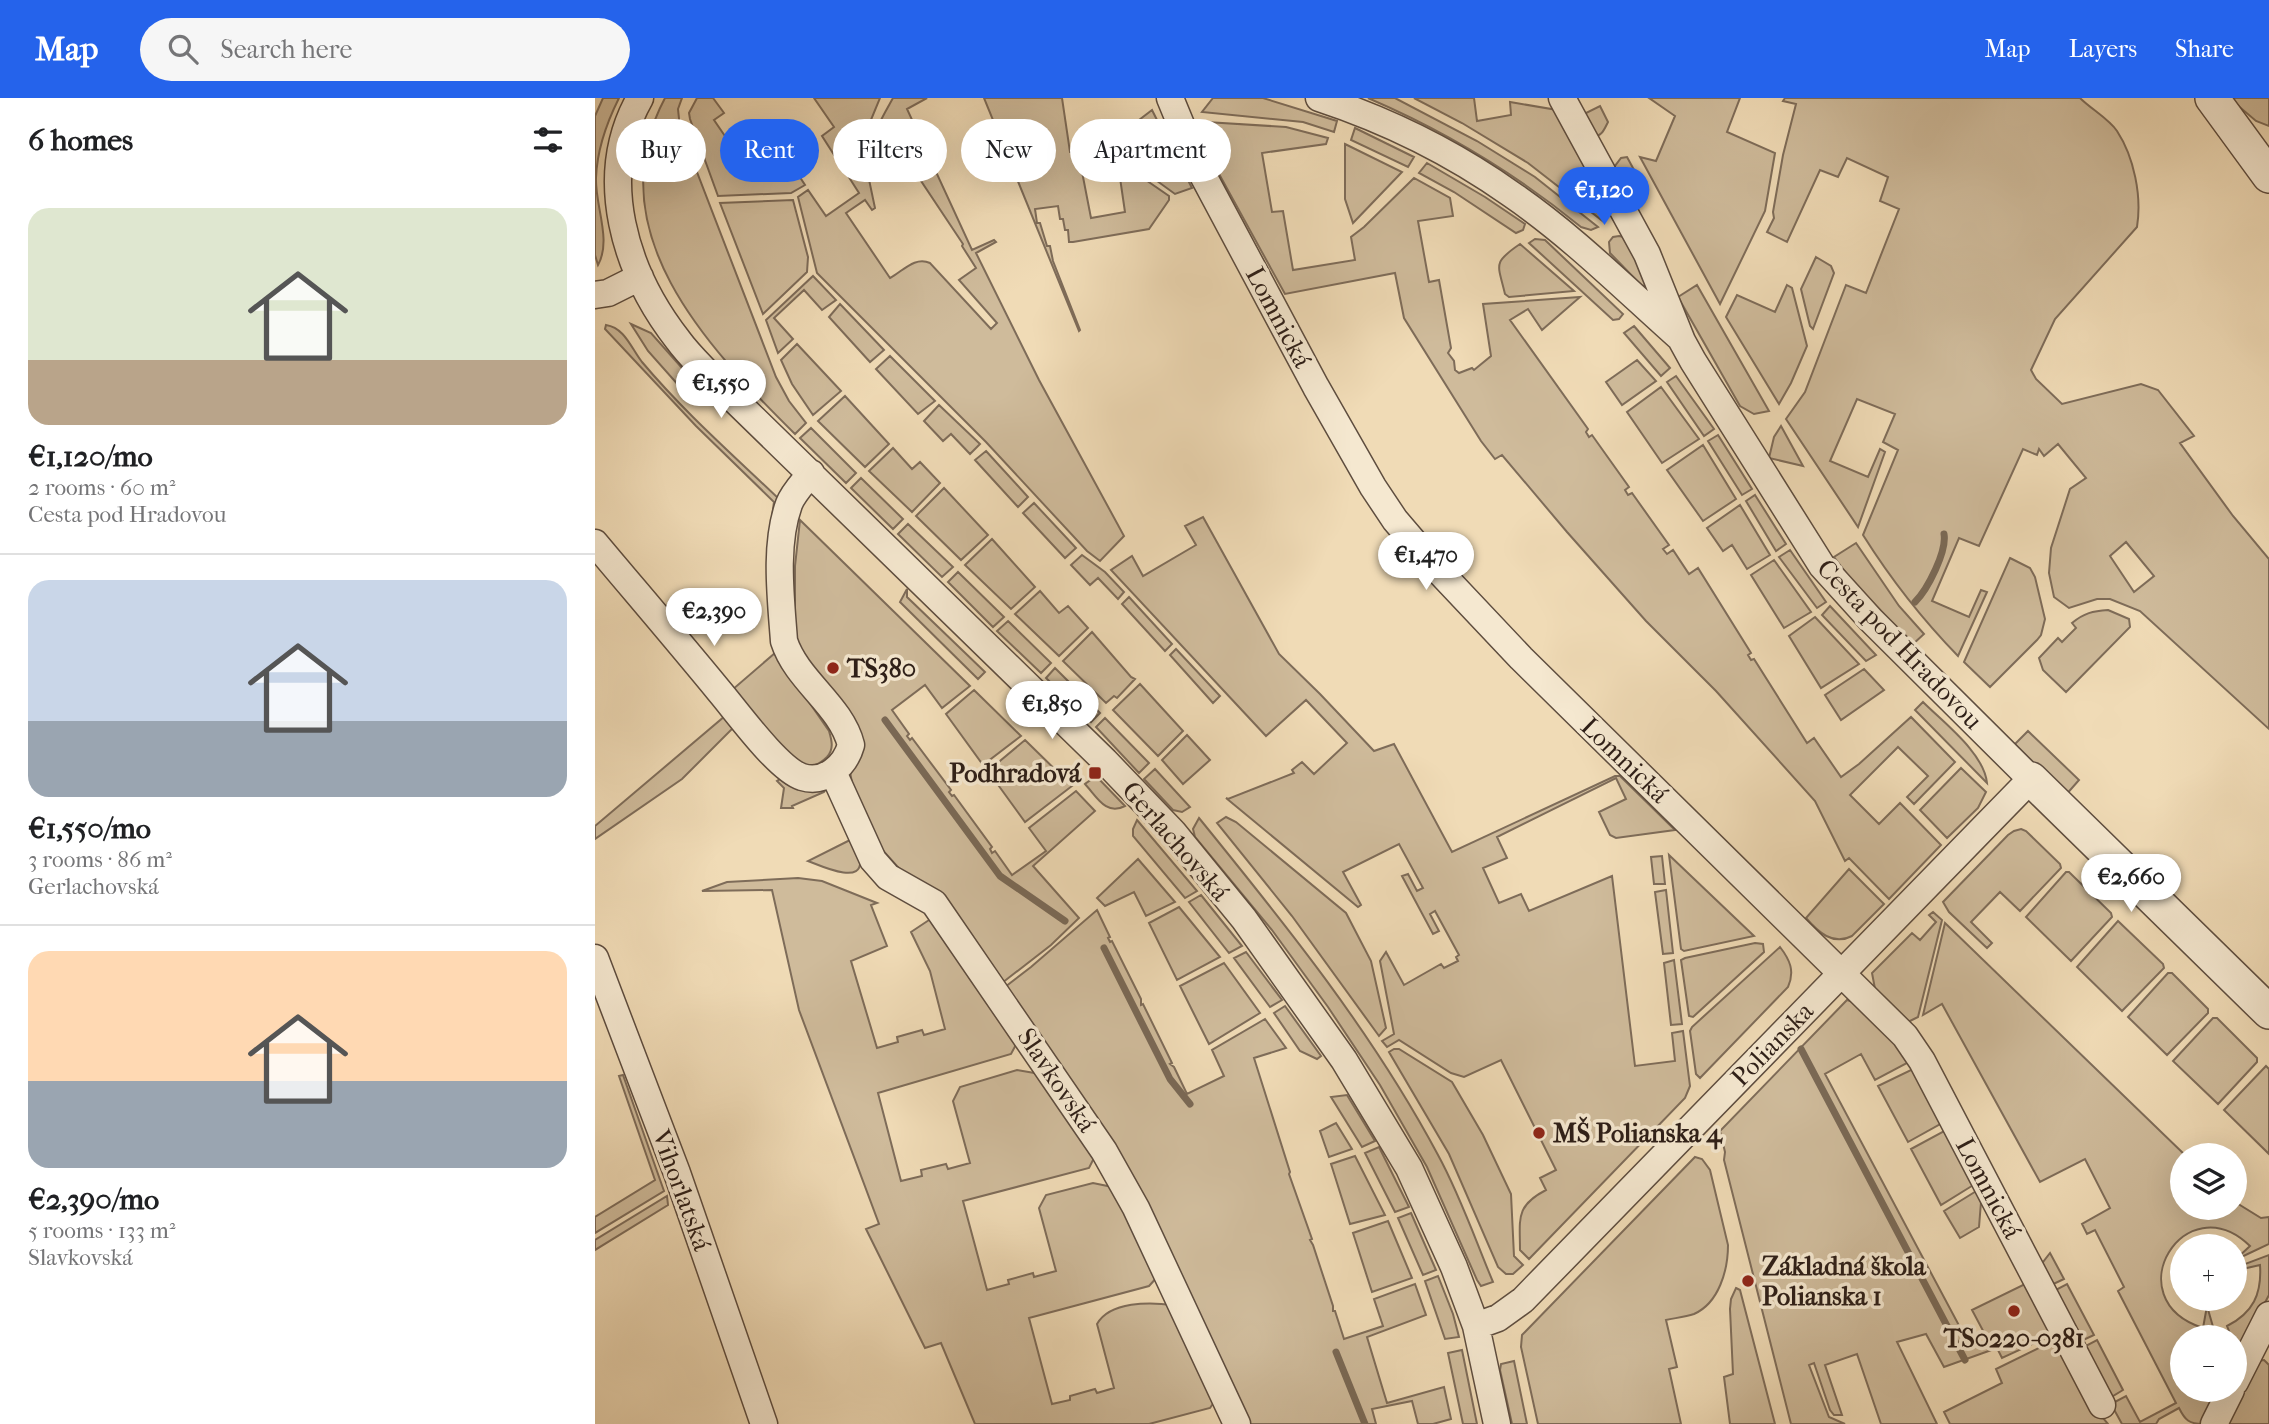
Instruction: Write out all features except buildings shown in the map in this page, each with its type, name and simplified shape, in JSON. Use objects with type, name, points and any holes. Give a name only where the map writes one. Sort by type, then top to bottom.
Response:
[{"type":"street","name":"Gerlachovská","points":[[640,98],[619,148],[614,191],[617,215],[640,278],[677,340],[713,380],[1105,761],[1173,832],[1244,919],[1338,1050],[1409,1168],[1454,1267],[1476,1326],[1497,1424]]},
{"type":"street","name":"Lomnická","points":[[1170,98],[1208,185],[1316,387],[1395,520],[1521,658],[1897,1027],[1922,1061],[2102,1405]]},
{"type":"street","points":[[1319,98],[1353,109],[1430,145],[1512,194],[1580,248],[1682,341]]},
{"type":"street","name":"Cesta pod Hradovou","points":[[1562,98],[1647,254],[1682,341],[1822,566],[1871,620],[2269,1012]]},
{"type":"street","points":[[2212,98],[2269,176]]},
{"type":"street","points":[[595,295],[608,293],[640,278]]},
{"type":"street","points":[[595,543],[785,766],[803,777],[819,777],[833,772],[851,746],[848,737],[791,659],[784,642],[780,578],[789,503],[811,473]]},
{"type":"street","name":"Slavkovská","points":[[833,772],[873,860],[888,877],[935,903],[1104,1151],[1136,1208],[1237,1424]]},
{"type":"street","name":"Polianska","points":[[1476,1326],[1498,1318],[1523,1300],[2031,779]]},
{"type":"street","name":"Vihorlatská","points":[[595,958],[677,1173],[764,1424]]},
{"type":"street","points":[[2247,1358],[2269,1315]]},
{"type":"street","points":[[2214,1424],[2225,1402]]},
{"type":"shaded area","points":[[603,98],[619,98],[610,117],[598,157],[596,189],[603,245],[598,265],[595,255],[595,116]]},
{"type":"shaded area","points":[[665,98],[682,98],[678,109],[679,119],[657,119]]},
{"type":"shaded area","points":[[697,98],[713,98],[724,113],[714,120],[720,129],[720,182],[803,182],[805,185],[791,193],[718,196],[706,163],[706,119],[690,119],[689,113]]},
{"type":"shaded area","points":[[814,98],[880,98],[871,119],[833,119],[833,126]]},
{"type":"shaded area","points":[[893,98],[927,98],[907,109],[912,119],[882,119]]},
{"type":"shaded area","points":[[984,98],[1062,98],[1070,152],[1070,182],[1084,182],[1091,218],[1125,212],[1121,182],[1149,182],[1169,196],[1149,229],[1073,242],[1069,242],[1068,230],[1065,230],[1063,219],[1060,219],[1058,206],[1035,209],[1037,223],[1040,223],[1047,246],[1050,246],[1079,331],[1018,182],[1056,182],[1056,119],[993,119]]},
{"type":"shaded area","points":[[1213,98],[1263,98],[1337,121],[1334,132],[1303,122],[1202,112]]},
{"type":"shaded area","points":[[1368,98],[1395,98],[1477,141],[1535,177],[1598,227],[1591,230],[1581,227],[1531,189],[1479,155]]},
{"type":"shaded area","points":[[1414,98],[1474,98],[1477,121],[1511,115],[1510,102],[1557,110],[1609,208],[1604,222],[1528,163]]},
{"type":"shaded area","points":[[1649,98],[1740,98],[1727,132],[1775,153],[1765,211],[1720,304],[1640,157],[1656,161],[1675,116]]},
{"type":"shaded area","points":[[1785,98],[2080,98],[2117,131],[2128,153],[2135,177],[2137,227],[2055,319],[2031,370],[2036,379],[2062,404],[2141,384],[2158,390],[2194,436],[2180,443],[2233,516],[2269,559],[2269,729],[2140,611],[2110,599],[2097,599],[2069,608],[2054,597],[2049,573],[2051,548],[2070,489],[2086,478],[2058,444],[2044,456],[2039,449],[2037,455],[2023,449],[1979,546],[1959,538],[1932,601],[1969,617],[1981,590],[1987,592],[1958,656],[1907,598],[1863,535],[1898,450],[1883,442],[1895,414],[1857,399],[1830,461],[1868,477],[1880,449],[1885,452],[1858,527],[1786,419],[1805,392],[1846,285],[1866,293],[1899,209],[1880,201],[1888,177],[1847,158],[1838,177],[1820,170],[1787,242],[1767,232],[1774,218],[1783,155],[1796,104],[1783,101]],"holes":[[[2126,542],[2154,576],[2134,592],[2110,556]]]},
{"type":"shaded area","points":[[2229,98],[2269,98],[2269,126],[2256,121]]},
{"type":"shaded area","points":[[1600,106],[1608,122],[1601,134],[1593,137],[1580,116]]},
{"type":"shaded area","points":[[1152,110],[1156,119],[1140,119]]},
{"type":"shaded area","points":[[1231,124],[1286,127],[1328,138],[1326,144],[1262,153],[1272,212],[1283,211],[1293,270],[1355,260],[1351,237],[1414,178],[1450,198],[1453,216],[1418,221],[1429,282],[1439,280],[1451,348],[1448,353],[1459,373],[1472,368],[1474,370],[1491,356],[1483,304],[1580,297],[1542,330],[1528,309],[1510,320],[1588,429],[1586,432],[1589,437],[1592,435],[1629,487],[1625,490],[1628,495],[1632,493],[1669,545],[1663,549],[1667,554],[1673,550],[1689,574],[1698,568],[1751,653],[1748,655],[1751,660],[1754,659],[1807,743],[1814,738],[1841,777],[1911,717],[1955,762],[1914,804],[1907,797],[1928,776],[1898,747],[1850,795],[1879,824],[1900,803],[1941,845],[1889,899],[1849,858],[1845,861],[1815,801],[1716,691],[1646,621],[1502,455],[1495,459],[1481,441],[1404,318],[1395,273],[1285,294],[1223,182],[1231,182]]},
{"type":"shaded area","points":[[833,128],[833,153],[822,136]]},
{"type":"shaded area","points":[[1355,128],[1414,157],[1408,167],[1351,140]]},
{"type":"shaded area","points":[[1345,144],[1402,172],[1353,223],[1345,199]]},
{"type":"shaded area","points":[[1627,157],[1646,192],[1616,183],[1612,170],[1621,158]]},
{"type":"shaded area","points":[[1427,163],[1525,224],[1523,230],[1516,233],[1454,192],[1419,173]]},
{"type":"shaded area","points":[[644,182],[701,182],[776,377],[789,401],[806,423],[795,434],[728,363],[697,324],[671,283],[652,239],[643,194]]},
{"type":"shaded area","points":[[852,182],[870,182],[875,208],[872,210],[865,200],[846,213],[890,278],[919,261],[930,263],[991,329],[997,323],[959,280],[976,268],[922,182],[941,182],[972,250],[994,240],[996,242],[976,253],[1039,380],[1124,536],[1100,561],[1087,551],[986,442],[817,273],[798,197],[808,190],[826,216],[859,193]]},
{"type":"shaded area","points":[[1158,182],[1189,182],[1192,188],[1175,194]]},
{"type":"shaded area","points":[[793,200],[808,257],[807,272],[763,314],[720,203]]},
{"type":"shaded area","points":[[1613,237],[1624,237],[1649,285],[1642,286],[1610,253],[1609,242]]},
{"type":"shaded area","points":[[1535,239],[1545,240],[1623,314],[1619,319],[1613,320],[1529,243]]},
{"type":"shaded area","points":[[1520,244],[1574,291],[1509,297],[1505,294],[1499,265],[1505,256]]},
{"type":"shaded area","points":[[1816,257],[1831,266],[1834,273],[1813,329],[1801,289]]},
{"type":"shaded area","points":[[813,276],[836,300],[822,310],[804,290],[774,318],[793,339],[778,353],[766,320]]},
{"type":"shaded area","points":[[1697,285],[1769,411],[1754,414],[1740,406],[1678,297]]},
{"type":"shaded area","points":[[1787,285],[1792,288],[1807,346],[1779,404],[1726,317],[1737,295],[1775,312]]},
{"type":"shaded area","points":[[840,304],[884,350],[870,362],[829,317]]},
{"type":"shaded area","points":[[631,324],[651,333],[698,386],[688,396],[648,351]]},
{"type":"shaded area","points":[[606,325],[623,334],[642,362],[675,398],[780,500],[769,614],[767,553],[774,502],[696,426],[605,329]]},
{"type":"shaded area","points":[[1634,326],[1670,368],[1661,376],[1624,333]]},
{"type":"shaded area","points":[[797,344],[841,391],[813,415],[792,384],[781,360]]},
{"type":"shaded area","points":[[890,356],[935,401],[918,414],[876,369]]},
{"type":"shaded area","points":[[1637,360],[1656,381],[1622,405],[1606,382]]},
{"type":"shaded area","points":[[1676,376],[1714,429],[1704,436],[1667,382]]},
{"type":"shaded area","points":[[1661,387],[1699,439],[1662,463],[1627,412]]},
{"type":"shaded area","points":[[845,396],[889,444],[865,467],[818,421]]},
{"type":"shaded area","points":[[939,405],[980,444],[970,454],[951,434],[943,441],[924,421]]},
{"type":"shaded area","points":[[1781,426],[1803,466],[1769,458],[1774,437]]},
{"type":"shaded area","points":[[811,428],[856,473],[846,483],[800,438]]},
{"type":"shaded area","points":[[1718,435],[1752,489],[1742,495],[1708,441]]},
{"type":"shaded area","points":[[1703,445],[1736,499],[1703,521],[1667,470]]},
{"type":"shaded area","points":[[893,448],[912,469],[920,462],[940,483],[912,512],[869,471]]},
{"type":"shaded area","points":[[986,451],[1028,497],[1018,507],[975,460]]},
{"type":"shaded area","points":[[861,478],[903,519],[893,529],[851,488]]},
{"type":"shaded area","points":[[944,488],[988,535],[961,560],[916,516]]},
{"type":"shaded area","points":[[1755,495],[1786,544],[1776,551],[1746,501]]},
{"type":"shaded area","points":[[1034,503],[1076,548],[1065,558],[1023,513]]},
{"type":"shaded area","points":[[1740,505],[1770,555],[1747,569],[1732,545],[1723,551],[1707,528]]},
{"type":"shaded area","points":[[1203,517],[1279,654],[1374,751],[1394,744],[1452,852],[1615,776],[1620,776],[1675,830],[1616,838],[1610,835],[1599,812],[1626,799],[1616,778],[1497,837],[1507,858],[1483,868],[1499,903],[1521,894],[1529,911],[1612,876],[1635,1066],[1675,1061],[1672,1033],[1683,1031],[1690,1086],[1685,1098],[1529,1259],[1520,1250],[1521,1214],[1529,1202],[1546,1190],[1540,1178],[1556,1170],[1501,1060],[1464,1077],[1451,1073],[1399,1040],[1387,1047],[1382,1041],[1394,1034],[1380,961],[1386,952],[1404,985],[1441,964],[1444,968],[1458,961],[1456,957],[1459,955],[1435,911],[1430,914],[1439,931],[1433,934],[1402,876],[1408,874],[1417,891],[1423,888],[1399,844],[1343,872],[1361,905],[1358,907],[1226,798],[1294,773],[1292,770],[1302,762],[1314,774],[1347,743],[1306,700],[1266,736],[1111,570],[1132,556],[1143,576],[1196,545],[1185,526]]},
{"type":"shaded area","points":[[800,520],[970,686],[942,708],[925,685],[892,710],[909,734],[907,736],[910,740],[912,738],[951,790],[949,792],[992,847],[992,853],[995,851],[1012,875],[1046,851],[1029,828],[1076,791],[1095,811],[1033,866],[1079,918],[1051,945],[1002,983],[878,845],[855,798],[850,772],[795,636],[795,566]]},
{"type":"shaded area","points":[[908,524],[953,567],[942,577],[898,534]]},
{"type":"shaded area","points":[[992,539],[1035,587],[1011,609],[965,565]]},
{"type":"shaded area","points":[[1856,543],[1899,606],[1924,634],[1913,644],[1853,582],[1834,557]]},
{"type":"shaded area","points":[[1790,550],[1826,602],[1817,608],[1779,557]]},
{"type":"shaded area","points":[[1082,555],[1105,572],[1124,592],[1118,599],[1098,578],[1090,585],[1071,565]]},
{"type":"shaded area","points":[[2010,558],[2030,568],[2035,577],[2045,619],[2037,640],[1990,687],[1964,662]]},
{"type":"shaded area","points":[[1774,560],[1811,612],[1784,628],[1751,575]]},
{"type":"shaded area","points":[[958,572],[1004,617],[993,627],[948,582]]},
{"type":"shaded area","points":[[907,589],[907,597],[985,672],[978,679],[900,602]]},
{"type":"shaded area","points":[[1040,591],[1059,613],[1068,606],[1088,628],[1059,656],[1015,614]]},
{"type":"shaded area","points":[[1129,597],[1172,644],[1165,651],[1122,604]]},
{"type":"shaded area","points":[[1830,606],[1876,655],[1866,661],[1822,615]]},
{"type":"shaded area","points":[[2108,610],[2129,619],[2130,627],[2066,692],[2043,670],[2039,658],[2058,638],[2062,642],[2076,628],[2072,623],[2076,620],[2089,613]]},
{"type":"shaded area","points":[[1815,617],[1859,664],[1821,688],[1789,636]]},
{"type":"shaded area","points":[[1008,621],[1051,663],[1041,673],[997,631]]},
{"type":"shaded area","points":[[1092,632],[1135,679],[1117,698],[1114,696],[1106,703],[1063,661]]},
{"type":"shaded area","points":[[1176,649],[1220,696],[1213,703],[1170,655]]},
{"type":"shaded area","points":[[775,653],[829,731],[831,751],[815,765],[807,765],[790,754],[732,690]]},
{"type":"shaded area","points":[[1055,668],[1100,713],[1091,722],[1046,678]]},
{"type":"shaded area","points":[[1864,669],[1884,690],[1841,720],[1825,695]]},
{"type":"shaded area","points":[[1140,684],[1183,731],[1158,756],[1113,710]]},
{"type":"shaded area","points":[[974,690],[1021,736],[983,765],[946,714]]},
{"type":"shaded area","points":[[1923,702],[1971,750],[1979,761],[1987,783],[1915,710]]},
{"type":"shaded area","points":[[725,716],[734,727],[682,779],[595,839],[595,826]]},
{"type":"shaded area","points":[[1105,718],[1149,763],[1139,773],[1096,727]]},
{"type":"shaded area","points":[[2028,731],[2079,780],[2065,796],[2013,746]]},
{"type":"shaded area","points":[[1187,735],[1210,760],[1183,784],[1162,760]]},
{"type":"shaded area","points":[[1025,740],[1072,786],[1025,822],[988,771]]},
{"type":"shaded area","points":[[1961,768],[1986,792],[1978,808],[1947,838],[1920,810]]},
{"type":"shaded area","points":[[1155,769],[1190,807],[1182,812],[1173,810],[1144,779]]},
{"type":"shaded area","points":[[1096,776],[1125,806],[1112,809],[1098,799],[1085,784]]},
{"type":"shaded area","points":[[780,779],[801,789],[825,790],[792,806],[793,808],[781,808],[784,788],[777,781]]},
{"type":"shaded area","points":[[1226,817],[1236,822],[1346,913],[1371,961],[1386,1028],[1379,1036],[1292,916],[1217,823]]},
{"type":"shaded area","points":[[1199,818],[1327,981],[1413,1110],[1446,1170],[1493,1282],[1481,1286],[1477,1280],[1427,1167],[1380,1085],[1328,1007],[1272,930],[1195,837],[1193,829]]},
{"type":"shaded area","points":[[1137,820],[1197,891],[1185,898],[1133,836]]},
{"type":"shaded area","points":[[2021,829],[2060,864],[2061,868],[2020,911],[2000,892],[1971,922],[1992,943],[1987,948],[1949,912],[1943,902],[2008,835]]},
{"type":"shaded area","points":[[852,839],[860,860],[859,868],[855,872],[839,872],[808,861]]},
{"type":"shaded area","points":[[1669,855],[1754,936],[1684,951],[1681,949]]},
{"type":"shaded area","points":[[1662,856],[1665,884],[1654,884],[1651,857]]},
{"type":"shaded area","points":[[1138,859],[1175,902],[1146,916],[1134,892],[1105,906],[1097,898]]},
{"type":"shaded area","points":[[1849,869],[1884,904],[1852,936],[1845,939],[1832,938],[1806,918]]},
{"type":"shaded area","points":[[2066,872],[2111,913],[2112,917],[2071,961],[2026,917]]},
{"type":"shaded area","points":[[798,878],[822,881],[877,903],[871,905],[887,946],[851,961],[877,1048],[898,1042],[897,1037],[922,1030],[924,1035],[945,1029],[930,971],[911,932],[932,918],[1020,1037],[1011,1054],[878,1093],[901,1181],[922,1176],[921,1170],[946,1164],[948,1169],[970,1163],[953,1101],[960,1087],[1017,1070],[1046,1075],[1097,1152],[1089,1168],[963,1201],[987,1290],[1009,1284],[1008,1280],[1033,1273],[1034,1277],[1056,1271],[1039,1208],[1046,1195],[1093,1183],[1117,1188],[1159,1275],[1149,1286],[1029,1318],[1052,1404],[1070,1400],[1070,1396],[1095,1389],[1097,1393],[1114,1388],[1097,1324],[1103,1316],[1121,1307],[1153,1303],[1173,1305],[1217,1398],[1210,1408],[1149,1424],[975,1424],[941,1343],[925,1348],[866,1229],[879,1224],[799,1010],[772,890],[702,891],[727,882]]},
{"type":"shaded area","points":[[1666,890],[1673,953],[1663,954],[1655,892]]},
{"type":"shaded area","points":[[1201,895],[1242,946],[1229,953],[1189,902]]},
{"type":"shaded area","points":[[1179,907],[1220,957],[1177,980],[1149,923]]},
{"type":"shaded area","points":[[1097,910],[1110,937],[1108,938],[1112,941],[1141,999],[1141,1005],[1143,1004],[1187,1094],[1224,1076],[1212,1050],[1265,1019],[1286,1048],[1254,1058],[1312,1239],[1310,1240],[1344,1339],[1383,1326],[1374,1299],[1415,1284],[1426,1315],[1367,1337],[1387,1403],[1444,1387],[1451,1419],[1433,1424],[1418,1424],[1412,1401],[1372,1409],[1376,1424],[1247,1424],[1005,987]]},
{"type":"shaded area","points":[[1933,912],[1942,920],[1918,1017],[1906,1023],[1876,994],[1872,973],[1912,933],[1920,940],[1936,922],[1929,915]]},
{"type":"shaded area","points":[[2118,921],[2164,968],[2122,1011],[2077,967]]},
{"type":"shaded area","points":[[1945,923],[2173,1143],[2170,1143],[2170,1220],[2247,1220],[2247,1209],[2261,1218],[2269,1217],[2269,1244],[2247,1254],[2250,1246],[2247,1244],[2247,1234],[2203,1228],[2190,1234],[2170,1234],[2170,1251],[2162,1273],[2164,1294],[2170,1303],[2170,1311],[2175,1311],[2197,1325],[2170,1325],[2170,1391],[2118,1291],[2124,1287],[2095,1230],[2087,1234],[2082,1224],[2110,1208],[2085,1159],[2040,1182],[1942,1004],[1923,1015]]},
{"type":"shaded area","points":[[1755,943],[1763,944],[1764,952],[1693,1017],[1689,1016],[1681,960]]},
{"type":"shaded area","points":[[1780,947],[1790,966],[1788,987],[1700,1078],[1696,1074],[1690,1031],[1692,1027]]},
{"type":"shaded area","points":[[1246,952],[1282,1000],[1270,1007],[1234,958]]},
{"type":"shaded area","points":[[1674,960],[1682,1024],[1671,1025],[1664,963]]},
{"type":"shaded area","points":[[1224,963],[1260,1013],[1209,1044],[1180,986]]},
{"type":"shaded area","points":[[2168,973],[2172,973],[2208,1009],[2208,1013],[2167,1055],[2128,1017]]},
{"type":"shaded area","points":[[1847,1000],[1866,1006],[1909,1062],[1875,1080],[1861,1054],[1825,1074],[1971,1348],[1988,1340],[1972,1310],[2025,1284],[2054,1334],[2002,1358],[1997,1348],[1944,1367],[1926,1334],[1897,1342],[1937,1424],[1881,1424],[1857,1354],[1825,1365],[1842,1415],[1834,1415],[1830,1410],[1814,1363],[1809,1365],[1829,1417],[1845,1424],[1791,1424],[1724,1160],[1720,1131]]},
{"type":"shaded area","points":[[1285,1006],[1321,1056],[1317,1059],[1300,1051],[1274,1013]]},
{"type":"shaded area","points":[[2213,1018],[2217,1018],[2257,1058],[2257,1062],[2218,1104],[2173,1061]]},
{"type":"shaded area","points":[[1399,1049],[1452,1082],[1483,1135],[1511,1194],[1514,1256],[1523,1265],[1513,1274],[1506,1274],[1498,1267],[1449,1154],[1389,1052]]},
{"type":"shaded area","points":[[2266,1066],[2269,1069],[2269,1154],[2224,1110]]},
{"type":"shaded area","points":[[1913,1069],[1942,1123],[1908,1142],[1878,1086]]},
{"type":"shaded area","points":[[623,1075],[664,1191],[595,1233],[595,1217],[655,1180],[619,1076]]},
{"type":"shaded area","points":[[1347,1095],[1375,1141],[1362,1147],[1331,1097]]},
{"type":"shaded area","points":[[1336,1123],[1352,1149],[1329,1157],[1320,1131]]},
{"type":"shaded area","points":[[1946,1130],[1975,1184],[1941,1205],[1911,1149]]},
{"type":"shaded area","points":[[1379,1147],[1409,1207],[1395,1212],[1365,1153]]},
{"type":"shaded area","points":[[1355,1156],[1385,1215],[1350,1224],[1331,1164]]},
{"type":"shaded area","points":[[1695,1157],[1702,1159],[1710,1170],[1728,1255],[1724,1275],[1710,1302],[1694,1314],[1666,1320],[1677,1367],[1669,1369],[1681,1424],[1538,1424],[1521,1347],[1522,1335]]},
{"type":"shaded area","points":[[1978,1190],[1981,1202],[1979,1227],[1960,1238],[1944,1211]]},
{"type":"shaded area","points":[[667,1196],[668,1205],[595,1250],[595,1240]]},
{"type":"shaded area","points":[[1411,1213],[1436,1270],[1423,1275],[1398,1218]]},
{"type":"shaded area","points":[[1388,1221],[1412,1278],[1372,1292],[1353,1233]]},
{"type":"shaded area","points":[[2050,1253],[2064,1279],[2047,1287],[2040,1266]]},
{"type":"shaded area","points":[[2269,1255],[2269,1295],[2247,1337],[2247,1325],[2229,1325],[2249,1309],[2257,1294],[2260,1265],[2247,1268],[2247,1263]]},
{"type":"shaded area","points":[[1438,1276],[1459,1337],[1445,1339],[1425,1281]]},
{"type":"shaded area","points":[[2067,1284],[2094,1335],[2077,1343],[2050,1293]]},
{"type":"shaded area","points":[[1736,1288],[1740,1290],[1775,1424],[1730,1424],[1724,1377],[1733,1374],[1730,1309]]},
{"type":"shaded area","points":[[2206,1311],[2208,1311],[2213,1325],[2204,1325]]},
{"type":"shaded area","points":[[2057,1339],[2098,1412],[2108,1424],[1950,1424],[1944,1412],[2002,1383],[1996,1369]]},
{"type":"shaded area","points":[[2097,1340],[2123,1390],[2108,1399],[2080,1349]]},
{"type":"shaded area","points":[[1462,1350],[1477,1424],[1463,1424],[1448,1353]]},
{"type":"shaded area","points":[[2264,1360],[2269,1365],[2269,1424],[2225,1424],[2237,1402],[2247,1402],[2247,1382],[2258,1361]]},
{"type":"shaded area","points":[[1514,1361],[1527,1424],[1512,1424],[1500,1370],[1501,1364]]},
{"type":"shaded area","points":[[2126,1396],[2140,1422],[2176,1403],[2214,1402],[2203,1424],[2188,1420],[2179,1408],[2159,1419],[2156,1424],[2122,1424],[2111,1404]]},
{"type":"waterway","points":[[1915,602],[1935,570],[1943,550],[1944,534]]},
{"type":"waterway","points":[[885,720],[1000,876],[1065,921]]},
{"type":"waterway","points":[[1104,948],[1170,1079],[1190,1104]]},
{"type":"waterway","points":[[1801,1049],[1965,1360]]},
{"type":"waterway","points":[[1336,1352],[1365,1424]]},
{"type":"place","name":"TS380","points":[[833,668]]},
{"type":"place","name":"Podhradová","points":[[1095,773]]},
{"type":"place","name":"MŠ Polianska 4","points":[[1539,1133]]},
{"type":"place","name":"Základná škola Polianska 1","points":[[1748,1281]]},
{"type":"place","name":"TS0220-0381","points":[[2014,1311]]}]
